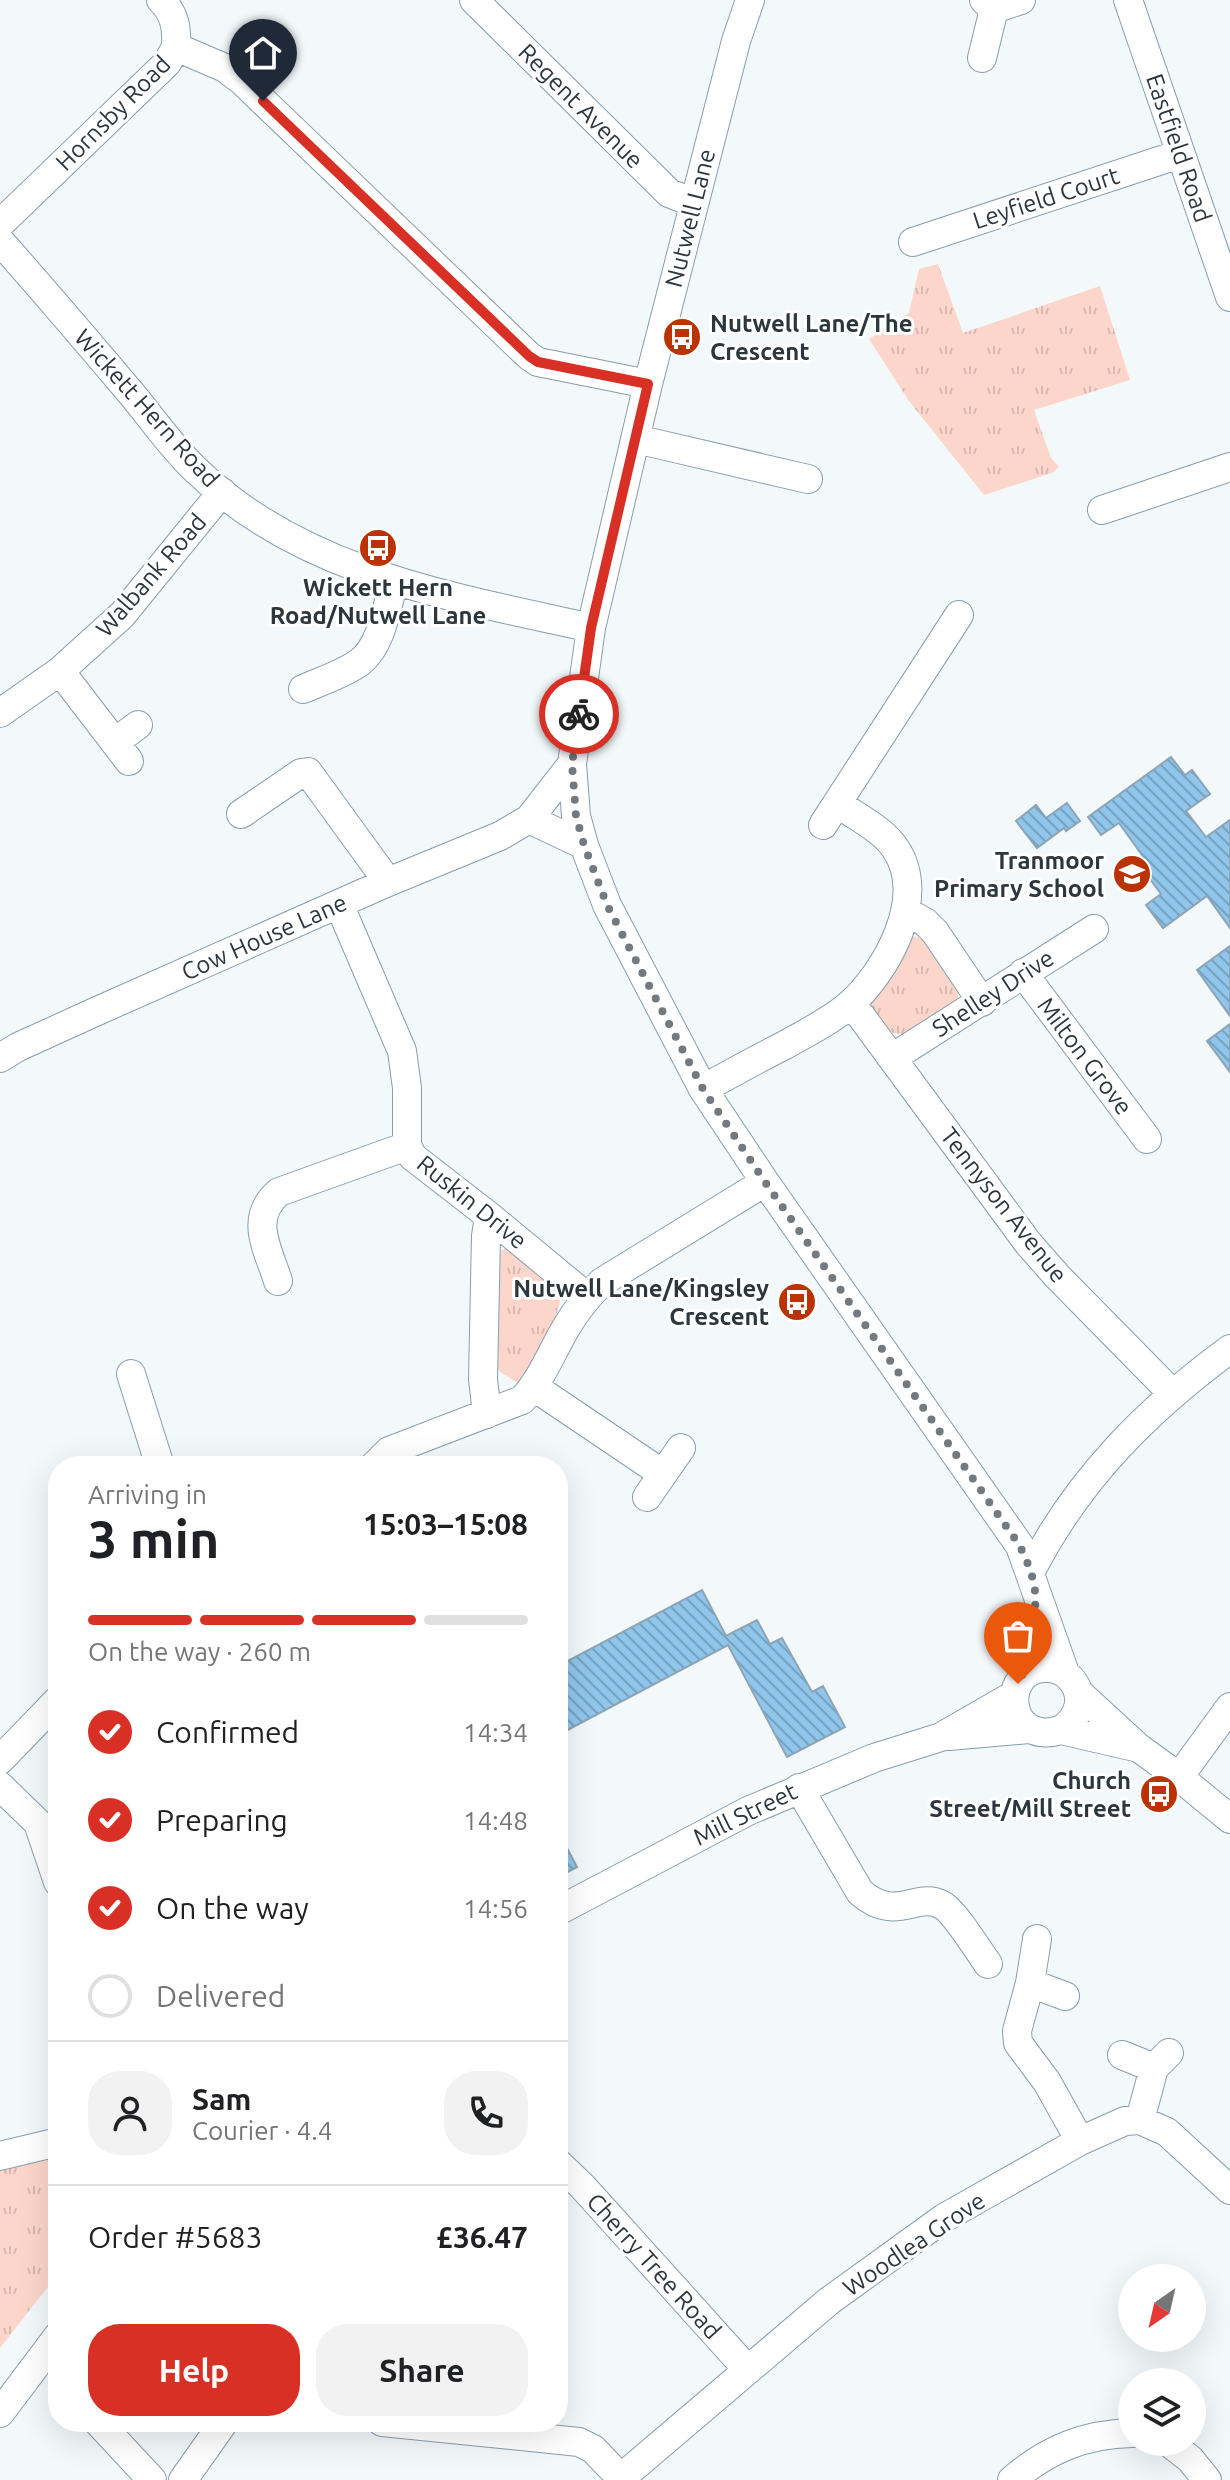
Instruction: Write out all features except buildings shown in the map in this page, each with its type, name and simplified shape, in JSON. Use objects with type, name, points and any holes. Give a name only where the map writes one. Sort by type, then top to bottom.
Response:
[{"type":"street","points":[[161,0],[177,27],[176,47]]},
{"type":"street","name":"Regent Avenue","points":[[474,0],[669,193],[694,203]]},
{"type":"street","name":"Nutwell Lane","points":[[750,0],[736,41],[648,384],[591,628],[572,764],[576,816],[607,905],[703,1089],[1020,1546],[1072,1683]]},
{"type":"street","points":[[982,58],[989,4],[1021,0]]},
{"type":"street","name":"Eastfield Road","points":[[1128,0],[1228,287]]},
{"type":"street","name":"Hornsby Road","points":[[0,224],[167,63],[176,47],[225,68],[241,80],[529,356],[538,362],[648,384]]},
{"type":"street","name":"Leyfield Court","points":[[913,242],[1180,154]]},
{"type":"street","name":"Wickett Hern Road","points":[[0,241],[196,470],[263,522],[324,556],[394,581],[591,628]]},
{"type":"street","points":[[636,439],[808,479]]},
{"type":"street","points":[[1102,510],[1230,467]]},
{"type":"street","name":"Walbank Road","points":[[0,713],[60,671],[122,615],[222,492]]},
{"type":"street","points":[[303,689],[360,662],[369,652],[377,637],[394,581]]},
{"type":"street","points":[[703,1089],[824,1024],[849,1005],[872,979],[895,942],[907,912],[909,882],[895,847],[882,835],[830,814],[959,615]]},
{"type":"street","points":[[60,671],[122,751],[138,725]]},
{"type":"street","name":"Cow House Lane","points":[[0,1058],[18,1047],[388,882],[500,836],[529,819],[572,764]]},
{"type":"street","points":[[241,814],[301,773],[308,772],[388,882]]},
{"type":"street","points":[[529,819],[584,845]]},
{"type":"street","name":"Ruskin Drive","points":[[339,904],[402,1051],[407,1088],[407,1146],[420,1163],[587,1297]]},
{"type":"street","points":[[907,912],[935,932],[982,1002]]},
{"type":"street","name":"Shelley Drive","points":[[892,1058],[1094,929]]},
{"type":"street","name":"Milton Grove","points":[[1023,973],[1147,1139]]},
{"type":"street","name":"Tennyson Avenue","points":[[849,1005],[861,1016],[1028,1243],[1173,1394]]},
{"type":"street","points":[[282,1266],[261,1226],[269,1200],[279,1192],[407,1146]]},
{"type":"street","points":[[384,1456],[389,1451],[522,1400],[534,1387],[567,1325],[587,1297],[614,1274],[765,1182]]},
{"type":"street","points":[[487,1414],[483,1379],[489,1216]]},
{"type":"street","points":[[1072,1683],[1079,1704],[1076,1715],[1061,1730],[1050,1734],[1039,1733],[1020,1721],[1015,1711],[1016,1690],[1031,1655],[1033,1584],[1061,1518],[1107,1457],[1173,1394],[1230,1349]]},
{"type":"street","points":[[131,1374],[157,1456]]},
{"type":"street","points":[[534,1387],[655,1486],[681,1448]]},
{"type":"street","points":[[1016,1690],[1030,1672],[1054,1668],[1139,1748],[1230,1819]]},
{"type":"street","name":"Mill Street","points":[[941,1737],[1016,1690]]},
{"type":"street","points":[[1179,1777],[1230,1707]]},
{"type":"street","points":[[0,1760],[48,1710]]},
{"type":"street","name":"Mill Street","points":[[568,1906],[679,1846],[799,1788],[874,1758],[941,1737],[1029,1729]]},
{"type":"street","points":[[1061,1730],[1139,1748]]},
{"type":"street","points":[[0,1786],[38,1823],[48,1852]]},
{"type":"street","points":[[799,1788],[860,1892],[888,1908],[934,1901],[946,1906],[988,1964]]},
{"type":"street","points":[[1037,1939],[1030,1983],[1017,2031],[1018,2043],[1047,2082],[1080,2141]]},
{"type":"street","points":[[1030,1983],[1065,1996]]},
{"type":"street","points":[[1122,2055],[1162,2061],[1140,2120],[1167,2132],[1230,2190]]},
{"type":"street","name":"Woodlea Grove","points":[[622,2479],[829,2301],[944,2218],[1080,2141],[1125,2121],[1140,2120]]},
{"type":"street","points":[[0,2156],[48,2144]]},
{"type":"street","name":"Cherry Tree Road","points":[[568,2173],[748,2370]]},
{"type":"street","points":[[0,2413],[48,2371]]},
{"type":"street","points":[[107,2432],[152,2480]]},
{"type":"street","points":[[183,2480],[217,2432]]},
{"type":"street","points":[[480,2432],[579,2442],[593,2449],[622,2479]]},
{"type":"street","points":[[1012,2480],[1053,2450],[1079,2439],[1118,2433]]},
{"type":"street","points":[[1186,2456],[1207,2480]]},
{"type":"green space","points":[[938,264],[963,333],[1100,286],[1130,380],[1034,410],[1051,458],[1059,467],[1052,473],[984,495],[909,401],[869,339],[909,313],[919,269]]},
{"type":"green space","points":[[910,935],[928,940],[958,988],[958,999],[951,1008],[906,1035],[878,1026],[868,1005]]},
{"type":"green space","points":[[508,1247],[553,1282],[561,1296],[544,1342],[518,1383],[500,1372],[495,1363],[497,1253]]},
{"type":"green space","points":[[48,2155],[48,2287],[0,2348],[0,2167]]},
{"type":"way so far","points":[[579,714],[572,764],[576,816],[584,845],[607,905],[703,1089],[1020,1546],[1031,1571],[1036,1596],[1031,1655],[1018,1684]]},
{"type":"place","name":"Nutwell Lane/The Crescent","points":[[682,337]]},
{"type":"place","name":"Wickett Hern Road/Nutwell Lane","points":[[378,548]]},
{"type":"place","name":"Tranmoor Primary School","points":[[1132,874]]},
{"type":"place","name":"Nutwell Lane/Kingsley Crescent","points":[[797,1302]]},
{"type":"place","name":"Church Street/Mill Street","points":[[1159,1794]]},
{"type":"route","points":[[263,101],[529,356],[538,362],[648,384],[591,628],[579,714]]}]
